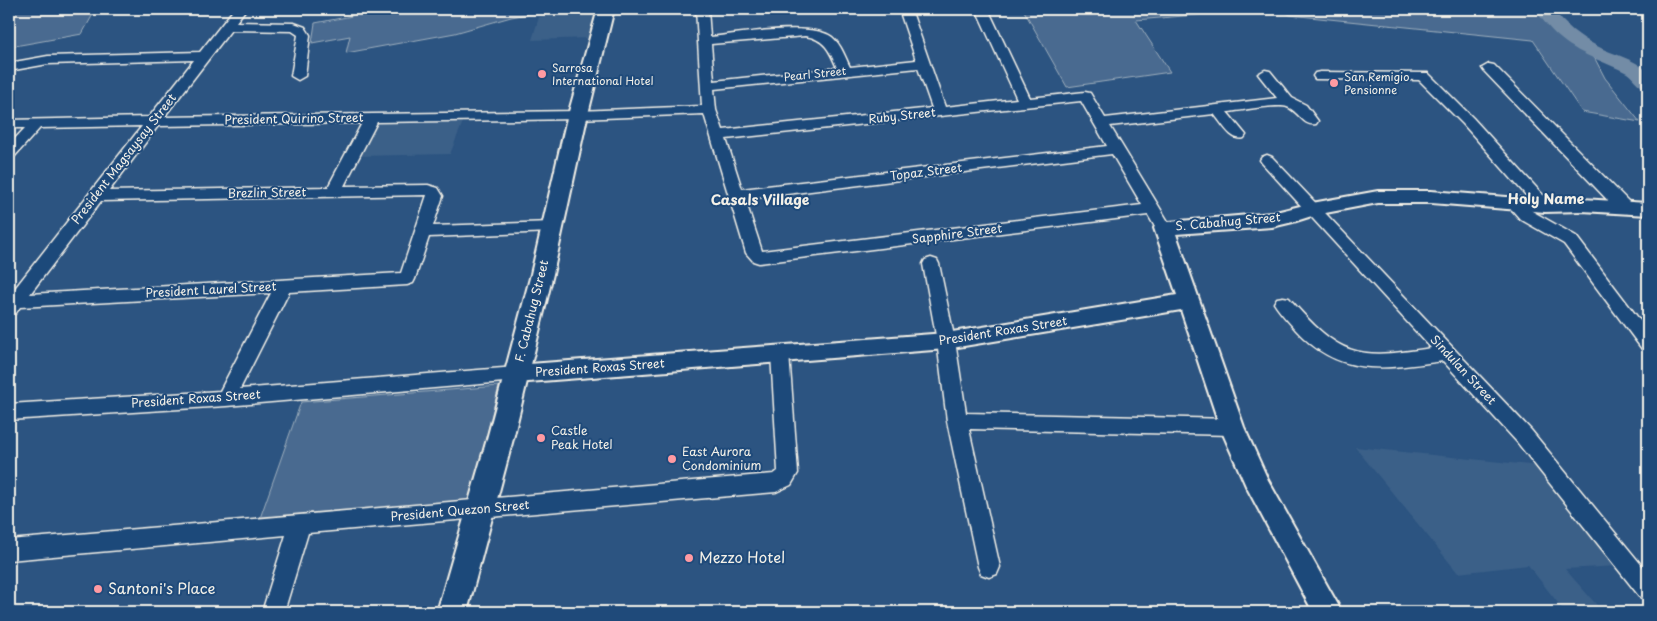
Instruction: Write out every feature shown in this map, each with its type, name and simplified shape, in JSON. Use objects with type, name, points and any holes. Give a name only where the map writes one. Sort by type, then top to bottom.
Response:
[{"type":"main road","name":"F. Cabahug Street","points":[[452,612],[482,508],[578,115],[606,9]]},
{"type":"street","name":"President Magsaysay Street","points":[[12,305],[241,9]]},
{"type":"street","points":[[702,9],[709,110],[736,195]]},
{"type":"street","points":[[905,9],[940,112]]},
{"type":"street","points":[[982,9],[1025,102]]},
{"type":"street","points":[[227,26],[294,26],[301,30],[304,35],[298,76]]},
{"type":"street","points":[[703,41],[805,32],[818,33],[834,44],[845,71]]},
{"type":"street","points":[[9,67],[48,60],[203,56]]},
{"type":"street","name":"Pearl Street","points":[[707,86],[924,63]]},
{"type":"street","points":[[1489,68],[1557,140],[1624,206]]},
{"type":"street","points":[[1265,74],[1287,101],[1301,108],[1311,121]]},
{"type":"street","points":[[1320,76],[1423,76],[1468,120],[1545,206]]},
{"type":"street","name":"Ruby Street","points":[[718,135],[1085,96],[1102,123]]},
{"type":"street","points":[[1159,219],[1102,123],[1287,101]]},
{"type":"street","points":[[1217,109],[1239,135]]},
{"type":"street","name":"President Quirino Street","points":[[9,124],[578,115],[709,110]]},
{"type":"street","points":[[333,192],[372,118]]},
{"type":"street","points":[[9,154],[37,124]]},
{"type":"street","name":"Topaz Street","points":[[736,195],[1117,149]]},
{"type":"street","name":"Sindulan Street","points":[[1267,160],[1524,436],[1648,590]]},
{"type":"street","name":"Brezlin Street","points":[[96,196],[428,190],[433,192],[435,196],[422,232]]},
{"type":"street","name":"Sapphire Street","points":[[736,195],[754,253],[759,258],[1159,219]]},
{"type":"street","name":"S. Cabahug Street","points":[[1328,612],[1258,486],[1232,427],[1159,219],[1272,220],[1293,216],[1312,209],[1378,197],[1431,197],[1545,206],[1624,206],[1648,209]]},
{"type":"street","points":[[1514,203],[1526,215],[1570,240],[1648,344]]},
{"type":"street","points":[[422,232],[552,226]]},
{"type":"street","name":"President Laurel Street","points":[[12,305],[284,285],[407,280],[422,232]]},
{"type":"street","points":[[931,264],[946,341],[957,421],[989,567]]},
{"type":"street","points":[[226,398],[284,285]]},
{"type":"street","name":"President Roxas Street","points":[[9,412],[226,398],[946,341],[1189,301]]},
{"type":"street","points":[[1283,303],[1326,347],[1344,357],[1362,362],[1382,362],[1448,353]]},
{"type":"street","name":"President Quezon Street","points":[[9,550],[776,483],[784,479],[788,473],[780,354]]},
{"type":"street","points":[[957,421],[1232,427]]},
{"type":"street","points":[[273,612],[300,525]]},
{"type":"shaded area","points":[[9,9],[96,9],[82,34],[9,47]]},
{"type":"shaded area","points":[[352,9],[559,9],[511,17],[455,33],[346,53],[350,36],[312,43],[315,23],[352,16]]},
{"type":"shaded area","points":[[597,9],[589,38],[532,40],[539,17]]},
{"type":"shaded area","points":[[1023,9],[1267,9],[1136,20],[1170,72],[1067,87]]},
{"type":"shaded area","points":[[1281,9],[1541,9],[1556,34],[1572,39],[1593,55],[1605,78],[1640,122],[1582,112],[1533,40],[1290,15]]},
{"type":"shaded area","points":[[463,122],[450,154],[358,156],[375,124]]},
{"type":"shaded area","points":[[499,386],[470,502],[259,521],[301,402]]},
{"type":"shaded area","points":[[1355,447],[1539,466],[1618,566],[1565,569],[1603,612],[1565,612],[1528,565],[1458,573]]},
{"type":"waterway","points":[[1544,9],[1555,25],[1567,35],[1590,50],[1634,69],[1648,83]]},
{"type":"place","name":"Sarrosa International Hotel","points":[[542,74]]},
{"type":"place","name":"San Remigio Pensionne","points":[[1334,83]]},
{"type":"place","name":"Castle Peak Hotel","points":[[541,438]]},
{"type":"place","name":"East Aurora Condominium","points":[[672,459]]},
{"type":"place","name":"Mezzo Hotel","points":[[689,558]]},
{"type":"place","name":"Santoni's Place","points":[[98,589]]},
{"type":"district","name":"Holy Name","points":[[1546,199]]},
{"type":"district","name":"Casals Village","points":[[760,200]]}]
